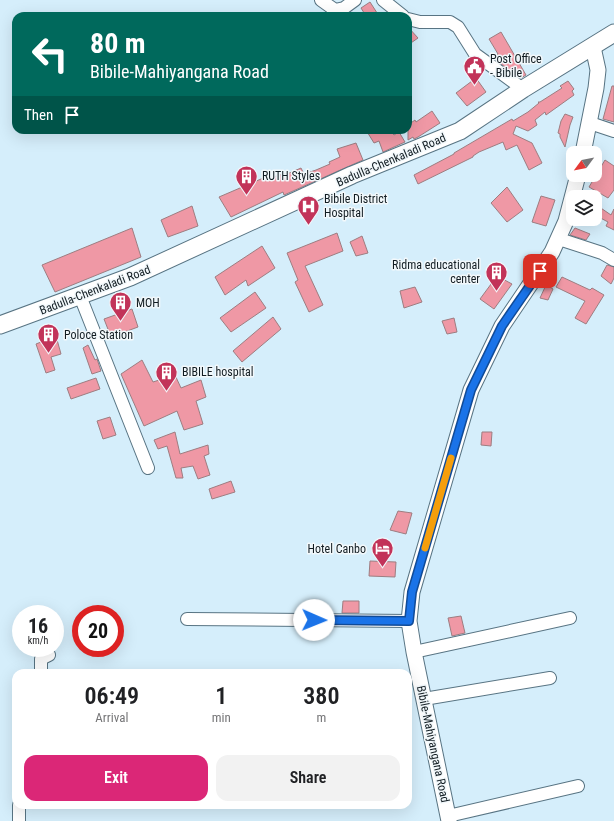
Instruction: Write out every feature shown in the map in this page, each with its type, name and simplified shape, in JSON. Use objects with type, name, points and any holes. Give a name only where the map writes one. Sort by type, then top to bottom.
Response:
[{"type":"highway","name":"Badulla-Chenkaladi Road","points":[[0,325],[130,277],[352,175],[460,131],[523,89],[614,33]]},
{"type":"main road","points":[[585,146],[590,123],[598,70],[593,46]]},
{"type":"main road","name":"Bibile-Mahiyangana Road","points":[[449,819],[414,652],[409,621],[412,592],[471,390],[502,326],[546,262],[559,239],[566,221],[576,182]]},
{"type":"street","points":[[321,0],[335,10],[344,8],[355,0]]},
{"type":"street","points":[[383,0],[398,12]]},
{"type":"street","points":[[412,21],[450,22],[458,27],[475,54],[523,89]]},
{"type":"street","points":[[590,123],[614,131]]},
{"type":"street","points":[[559,239],[602,252],[614,260]]},
{"type":"street","points":[[80,296],[148,468]]},
{"type":"street","points":[[414,652],[570,618]]},
{"type":"street","points":[[187,619],[409,621]]},
{"type":"street","points":[[41,669],[41,659],[45,657]]},
{"type":"street","points":[[424,699],[550,678]]},
{"type":"street","points":[[449,819],[578,786]]},
{"type":"street","points":[[19,809],[19,821]]},
{"type":"building","points":[[370,2],[376,12],[364,12],[361,8]]},
{"type":"building","points":[[412,31],[418,38],[412,42]]},
{"type":"building","points":[[501,32],[526,75],[521,78],[495,60],[493,56],[498,54],[489,39]]},
{"type":"building","points":[[476,78],[486,92],[467,106],[456,93]]},
{"type":"building","points":[[568,81],[574,89],[572,91],[574,95],[546,115],[545,112],[535,120],[537,125],[528,131],[516,126],[513,134],[532,143],[542,163],[529,170],[517,145],[506,150],[503,142],[479,152],[473,157],[418,184],[414,175],[454,154],[512,119],[513,121],[528,112],[539,103],[538,102],[562,88],[560,86]]},
{"type":"building","points":[[612,86],[614,86],[614,122],[603,119]]},
{"type":"building","points":[[432,111],[440,123],[418,137],[414,139],[413,137],[408,140],[408,134],[412,134],[412,122],[415,120],[416,122]]},
{"type":"building","points":[[565,114],[573,117],[565,147],[560,134],[558,133],[561,121]]},
{"type":"building","points":[[368,134],[400,134],[405,142],[383,152],[379,141],[374,143]]},
{"type":"building","points":[[356,143],[363,160],[284,195],[283,192],[231,217],[219,197],[268,176],[269,178],[287,174],[301,168],[304,174],[316,170],[330,164],[329,162],[340,157],[337,149]]},
{"type":"building","points":[[605,160],[614,166],[614,190],[608,198],[602,195],[602,190],[594,190],[589,187],[592,182],[602,182],[602,165]]},
{"type":"building","points":[[507,187],[523,210],[507,222],[491,203]]},
{"type":"building","points":[[541,196],[555,200],[546,226],[532,222]]},
{"type":"building","points":[[192,206],[198,226],[168,237],[161,220]]},
{"type":"building","points":[[602,209],[611,215],[614,209],[614,230],[606,226],[608,222],[602,219]]},
{"type":"building","points":[[132,228],[141,257],[55,292],[42,265]]},
{"type":"building","points":[[575,228],[590,234],[586,240],[570,235]]},
{"type":"building","points":[[337,233],[343,251],[305,266],[323,305],[309,312],[295,282],[298,280],[287,253]]},
{"type":"building","points":[[362,236],[368,253],[356,256],[350,242]]},
{"type":"building","points":[[262,246],[275,268],[248,286],[246,280],[225,295],[215,277]]},
{"type":"building","points":[[607,265],[614,267],[614,278],[611,284],[601,276]]},
{"type":"building","name":"Ridma educational center","points":[[497,276],[512,284],[494,309],[480,299]]},
{"type":"building","points":[[562,277],[590,290],[592,288],[604,295],[586,324],[575,318],[585,301],[556,287]]},
{"type":"building","points":[[546,285],[553,289],[548,300],[540,298]]},
{"type":"building","points":[[415,287],[422,302],[404,308],[400,291]]},
{"type":"building","points":[[255,292],[266,308],[231,332],[220,318]]},
{"type":"building","name":"MOH","points":[[132,309],[138,327],[111,337],[104,319]]},
{"type":"building","points":[[273,317],[281,329],[242,362],[233,351]]},
{"type":"building","points":[[454,318],[457,332],[447,334],[442,321]]},
{"type":"building","name":"Poloce Station","points":[[56,336],[61,354],[51,357],[55,370],[46,373],[36,344]]},
{"type":"building","points":[[88,345],[95,360],[97,359],[101,371],[92,374],[83,348]]},
{"type":"building","name":"BIBILE hospital","points":[[142,360],[153,382],[175,375],[181,388],[201,380],[206,397],[196,401],[203,424],[184,430],[177,411],[144,426],[121,374]]},
{"type":"building","points":[[96,378],[100,389],[71,399],[67,388]]},
{"type":"building","points":[[110,417],[116,435],[103,439],[97,421]]},
{"type":"building","points":[[175,432],[180,454],[208,445],[209,454],[204,456],[210,475],[198,479],[193,466],[181,468],[183,478],[176,478],[167,446],[158,449],[154,440]]},
{"type":"building","points":[[482,432],[492,432],[491,446],[481,445]]},
{"type":"building","points":[[231,481],[235,492],[212,499],[209,489]]},
{"type":"building","points":[[398,511],[412,513],[406,534],[390,530]]},
{"type":"building","name":"Hotel Canbo","points":[[370,561],[396,562],[395,577],[369,576]]},
{"type":"building","points":[[343,601],[359,601],[359,613],[342,613]]},
{"type":"building","points":[[461,616],[465,633],[452,636],[448,618]]},
{"type":"slow traffic","points":[[425,548],[451,458]]},
{"type":"place","name":"Post Office - Bibile","points":[[474,86]]},
{"type":"place","name":"RUTH Styles","points":[[247,196]]},
{"type":"place","name":"Bibile District Hospital","points":[[308,226]]},
{"type":"place","name":"Ridma educational center","points":[[496,292]]},
{"type":"place","name":"MOH","points":[[121,322]]},
{"type":"place","name":"Poloce Station","points":[[48,354]]},
{"type":"place","name":"BIBILE hospital","points":[[167,392]]},
{"type":"place","name":"Hotel Canbo","points":[[382,568]]},
{"type":"route","points":[[314,620],[409,621],[412,592],[471,390],[502,326],[540,271]]}]
